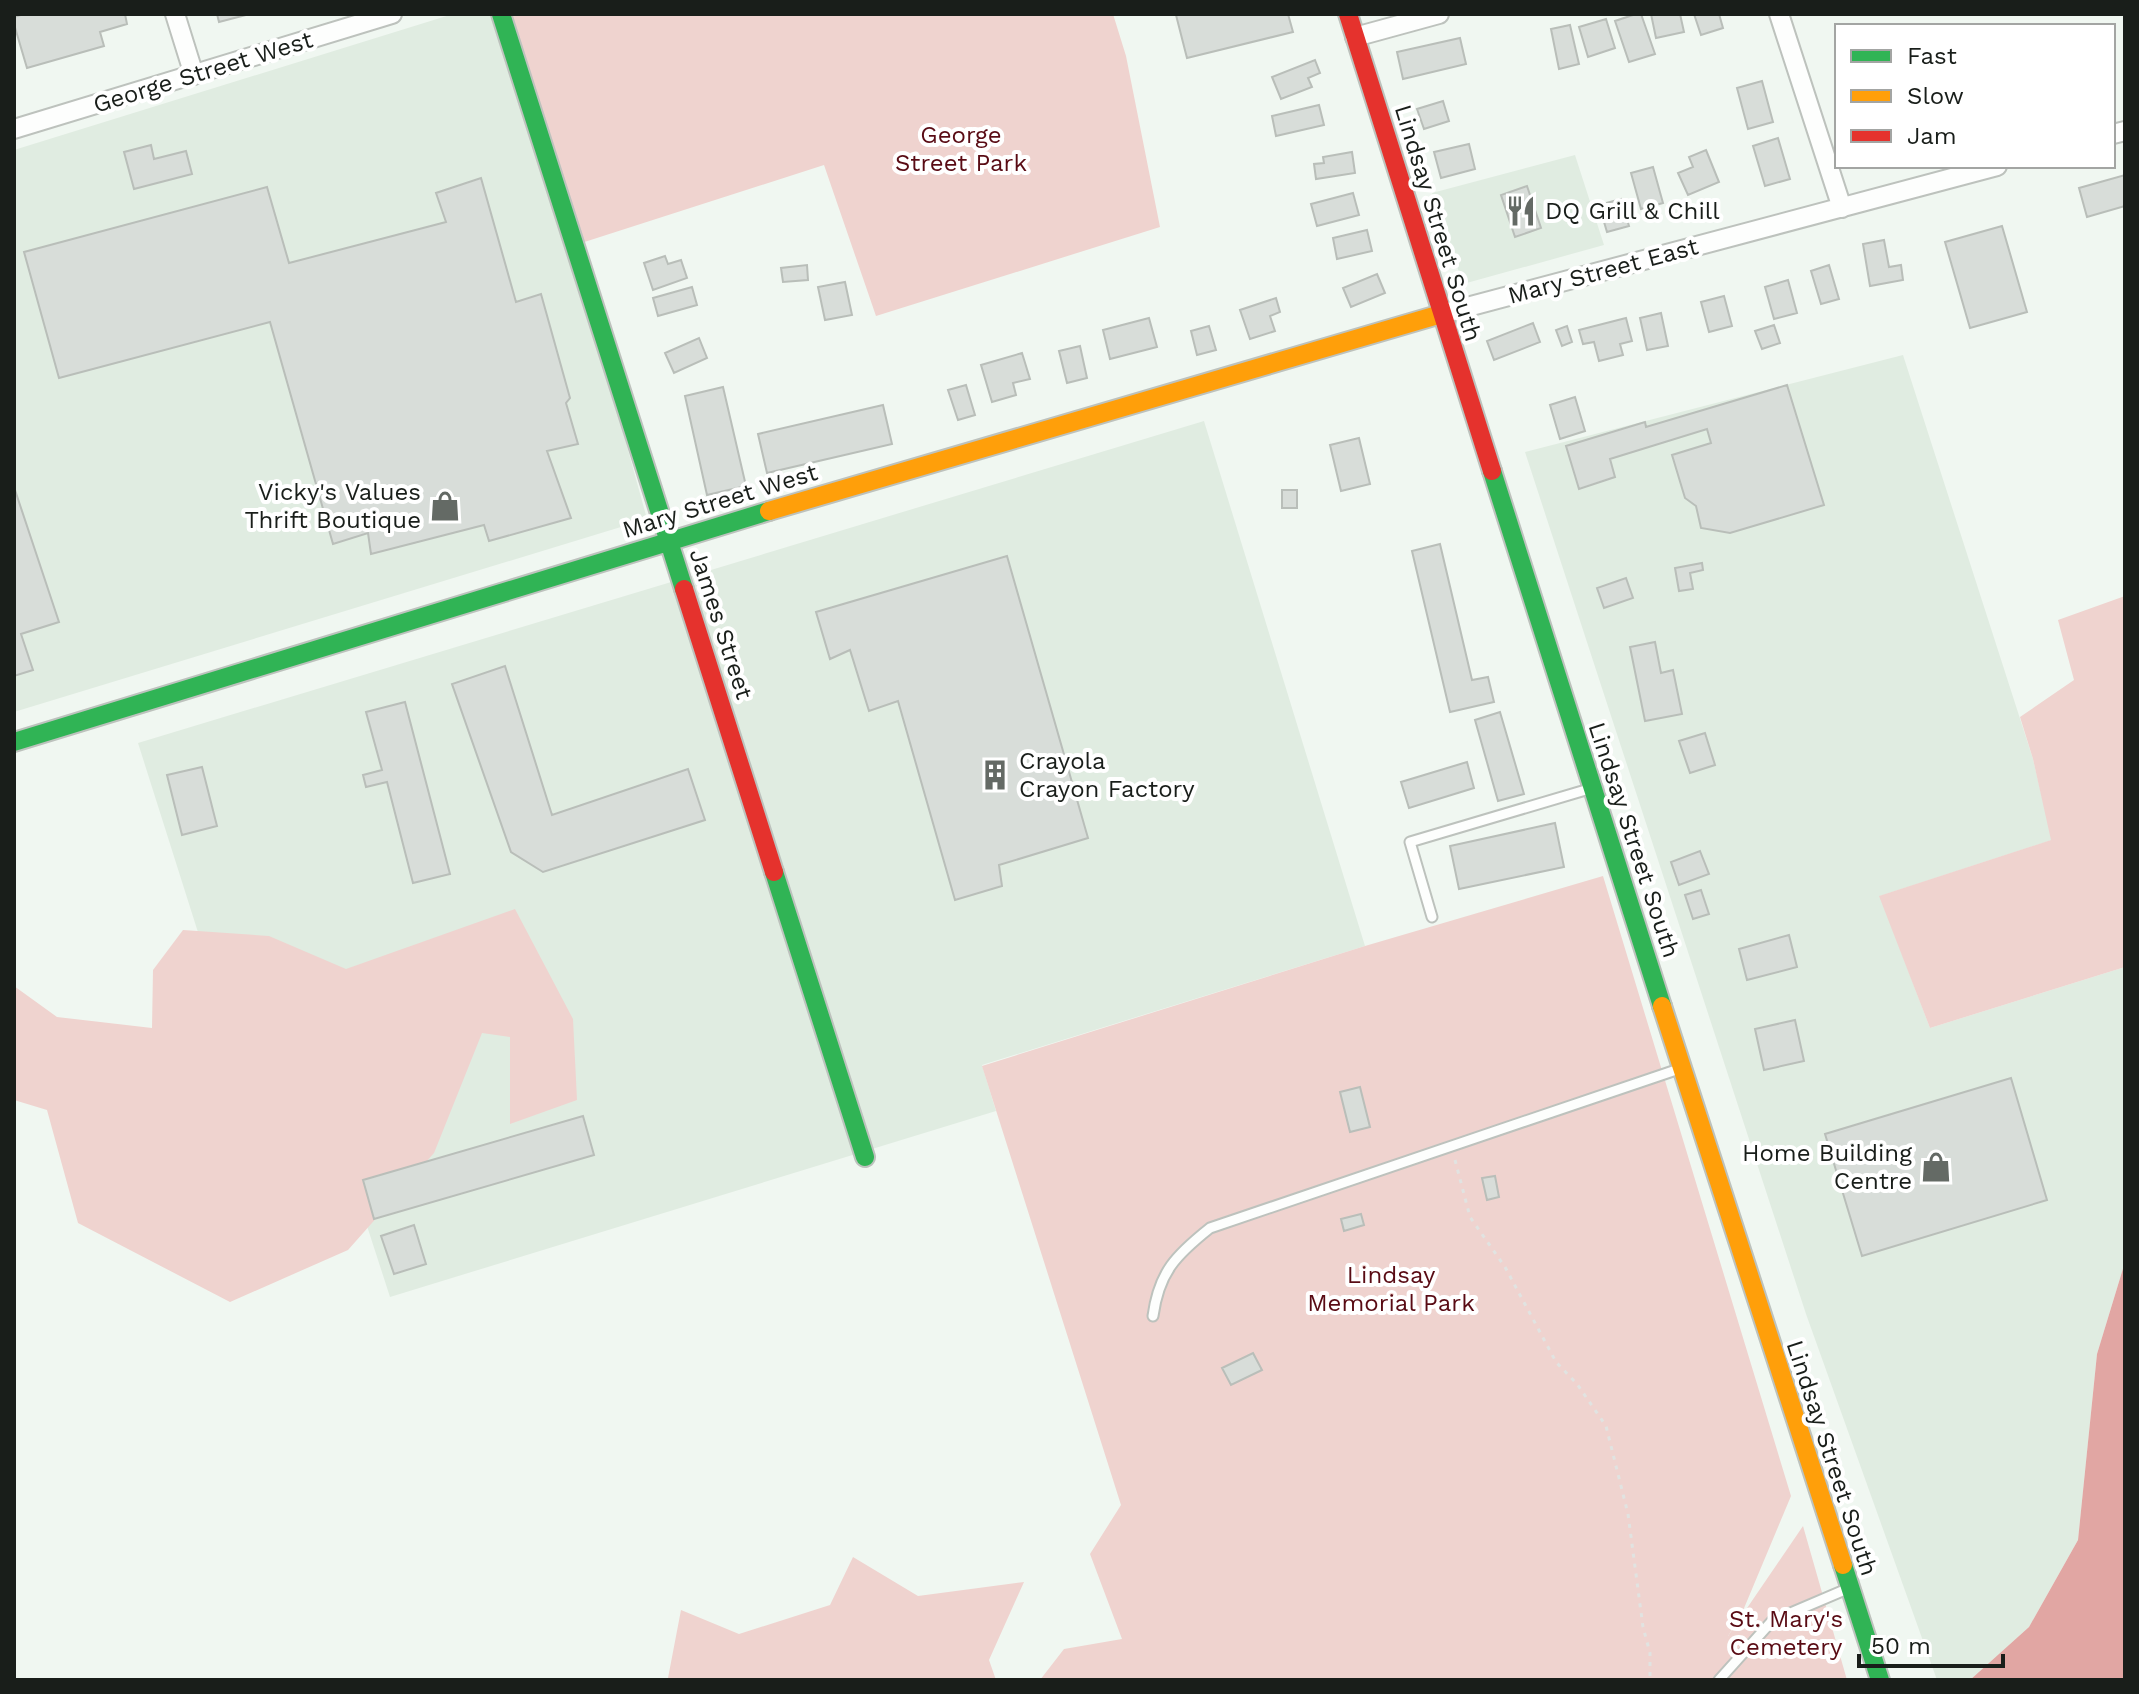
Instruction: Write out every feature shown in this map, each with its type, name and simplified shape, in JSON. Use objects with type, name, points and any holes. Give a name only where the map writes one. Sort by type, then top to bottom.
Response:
[{"type":"street","points":[[175,14],[194,75]]},
{"type":"street","name":"George Street West","points":[[14,129],[392,14]]},
{"type":"street","name":"James Street","points":[[501,14],[865,1157]]},
{"type":"street","name":"Lindsay Street South","points":[[1348,14],[1592,788],[1879,1678]]},
{"type":"street","points":[[1355,37],[1439,14]]},
{"type":"street","points":[[1779,14],[1842,208]]},
{"type":"street","name":"Mary Street East","points":[[1441,314],[1990,168]]},
{"type":"street","name":"Mary Street West","points":[[14,742],[668,541],[1441,314]]},
{"type":"lane","points":[[1432,917],[1410,842],[1592,788]]},
{"type":"lane","points":[[1153,1316],[1156,1294],[1165,1273],[1180,1251],[1210,1228],[1682,1067]]},
{"type":"lane","points":[[1719,1680],[1772,1621],[1848,1589]]},
{"type":"path","points":[[1451,1145],[1470,1217],[1505,1267],[1556,1362],[1577,1384],[1606,1426],[1628,1514],[1643,1627],[1650,1653],[1650,1680]]},
{"type":"shaded area","points":[[453,14],[501,14],[572,246],[647,519],[14,712],[14,150]]},
{"type":"shaded area","points":[[1575,155],[1604,245],[1463,284],[1432,193]]},
{"type":"shaded area","points":[[1903,355],[2033,759],[2052,840],[1880,896],[1930,1028],[2125,967],[2125,1262],[2097,1354],[2078,1540],[2029,1627],[1970,1680],[1937,1680],[1806,1314],[1525,452]]},
{"type":"shaded area","points":[[1204,421],[1365,946],[982,1065],[996,1111],[390,1297],[289,985],[222,1008],[138,743]]},
{"type":"shaded area","points":[[2125,1262],[2125,1680],[1970,1680],[2029,1627],[2078,1540],[2097,1354]]},
{"type":"green space","name":"George Street Park","points":[[501,14],[1113,14],[1126,56],[1160,227],[876,316],[824,165],[572,246]]},
{"type":"green space","points":[[2125,596],[2125,967],[1930,1028],[1879,896],[2051,840],[2020,717],[2074,680],[2058,620]]},
{"type":"green space","name":"Lindsay Memorial Park","points":[[1603,876],[1791,1496],[1742,1613],[1728,1636],[1803,1526],[1847,1680],[1040,1680],[1064,1649],[1122,1639],[1090,1554],[1121,1505],[982,1066],[1365,946]]},
{"type":"green space","points":[[515,909],[573,1019],[577,1100],[510,1124],[510,1037],[482,1033],[434,1153],[348,1250],[230,1302],[78,1223],[47,1110],[14,1100],[14,986],[57,1017],[152,1028],[153,970],[183,930],[269,936],[346,969]]},
{"type":"green space","points":[[853,1557],[918,1596],[1024,1582],[989,1660],[996,1680],[668,1678],[681,1610],[739,1634],[830,1605]]},
{"type":"building","points":[[24,14],[125,14],[127,24],[100,32],[104,46],[27,68],[14,24],[14,17]]},
{"type":"building","points":[[217,14],[246,14],[246,15],[219,22]]},
{"type":"building","points":[[1288,14],[1293,32],[1187,58],[1176,15]]},
{"type":"building","points":[[1641,14],[1655,54],[1629,62],[1615,21]]},
{"type":"building","points":[[1651,14],[1680,14],[1684,32],[1656,38]]},
{"type":"building","points":[[1694,14],[1719,14],[1723,28],[1701,35]]},
{"type":"building","points":[[1606,19],[1615,48],[1588,57],[1579,27]]},
{"type":"building","points":[[1570,25],[1579,64],[1559,69],[1551,29]]},
{"type":"building","points":[[1460,38],[1466,64],[1403,79],[1397,52]]},
{"type":"building","points":[[1315,60],[1320,73],[1308,78],[1312,87],[1281,99],[1272,77]]},
{"type":"building","points":[[1762,81],[1773,122],[1748,129],[1737,88]]},
{"type":"building","points":[[1443,101],[1449,121],[1424,129],[1417,109]]},
{"type":"building","points":[[1319,105],[1324,125],[1276,136],[1272,116]]},
{"type":"building","points":[[1778,138],[1790,179],[1765,186],[1753,146]]},
{"type":"building","points":[[1469,144],[1475,169],[1441,178],[1434,152]]},
{"type":"building","points":[[151,145],[154,159],[186,151],[192,174],[134,189],[124,152]]},
{"type":"building","points":[[1706,150],[1719,182],[1688,195],[1678,173],[1693,167],[1689,157]]},
{"type":"building","points":[[1352,152],[1355,173],[1316,179],[1314,164],[1324,163],[1323,157]]},
{"type":"building","points":[[1653,167],[1663,203],[1641,209],[1631,173]]},
{"type":"building","points":[[2125,175],[2125,206],[2087,217],[2079,188]]},
{"type":"building","points":[[481,178],[516,302],[541,294],[570,398],[566,403],[578,444],[547,451],[571,518],[489,541],[484,525],[371,554],[368,533],[333,544],[270,322],[59,378],[24,252],[267,187],[289,263],[446,222],[436,193]]},
{"type":"building","name":"DQ Grill & Chill","points":[[1527,186],[1541,228],[1515,237],[1501,195]]},
{"type":"building","points":[[1353,193],[1359,215],[1317,226],[1311,204]]},
{"type":"building","points":[[1621,199],[1629,226],[1607,232],[1599,205]]},
{"type":"building","points":[[2002,226],[2027,312],[1970,328],[1945,242]]},
{"type":"building","points":[[1367,230],[1372,251],[1337,259],[1333,238]]},
{"type":"building","points":[[1884,240],[1889,267],[1901,265],[1903,280],[1870,286],[1863,244]]},
{"type":"building","points":[[665,256],[668,264],[681,260],[687,278],[653,290],[644,263]]},
{"type":"building","points":[[807,265],[808,280],[783,282],[781,268]]},
{"type":"building","points":[[1829,265],[1839,299],[1821,304],[1811,271]]},
{"type":"building","points":[[1377,274],[1385,293],[1351,307],[1343,288]]},
{"type":"building","points":[[1788,280],[1797,313],[1774,319],[1765,287]]},
{"type":"building","points":[[845,282],[852,315],[825,320],[818,287]]},
{"type":"building","points":[[692,287],[697,305],[658,316],[653,298]]},
{"type":"building","points":[[1724,296],[1732,326],[1709,332],[1701,302]]},
{"type":"building","points":[[1276,298],[1280,312],[1270,316],[1275,331],[1250,339],[1240,310]]},
{"type":"building","points":[[1661,313],[1668,346],[1647,350],[1640,318]]},
{"type":"building","points":[[1149,318],[1157,347],[1110,359],[1103,330]]},
{"type":"building","points":[[1626,318],[1632,341],[1620,344],[1623,355],[1599,361],[1594,342],[1583,344],[1579,330]]},
{"type":"building","points":[[1533,323],[1540,342],[1494,360],[1487,341]]},
{"type":"building","points":[[1774,325],[1780,343],[1762,349],[1755,331]]},
{"type":"building","points":[[1209,326],[1216,350],[1197,355],[1191,331]]},
{"type":"building","points":[[1567,326],[1572,342],[1562,346],[1556,330]]},
{"type":"building","points":[[699,338],[707,358],[674,373],[665,353]]},
{"type":"building","points":[[1080,346],[1087,378],[1067,383],[1059,351]]},
{"type":"building","points":[[1022,353],[1030,379],[1013,383],[1016,395],[992,402],[981,365]]},
{"type":"building","points":[[966,385],[975,415],[958,420],[948,390]]},
{"type":"building","points":[[1787,385],[1824,505],[1730,533],[1701,528],[1696,506],[1685,498],[1672,455],[1711,443],[1707,429],[1610,459],[1615,477],[1579,489],[1566,446],[1645,422],[1646,427]]},
{"type":"building","points":[[723,387],[746,486],[707,495],[685,396]]},
{"type":"building","points":[[1575,397],[1585,431],[1560,439],[1550,405]]},
{"type":"building","points":[[883,405],[892,444],[767,473],[758,434]]},
{"type":"building","points":[[1359,438],[1370,484],[1341,491],[1330,445]]},
{"type":"building","points":[[14,487],[59,622],[21,634],[33,670],[14,676]]},
{"type":"building","points":[[1282,490],[1297,490],[1297,508],[1282,508]]},
{"type":"building","points":[[1440,544],[1472,680],[1488,677],[1494,702],[1450,712],[1412,551]]},
{"type":"building","name":"Crayola Crayon Factory","points":[[1007,556],[1088,838],[999,865],[1002,886],[955,900],[898,701],[869,711],[850,650],[830,659],[816,612]]},
{"type":"building","points":[[1702,563],[1703,570],[1690,573],[1693,589],[1679,591],[1675,568]]},
{"type":"building","points":[[1626,578],[1633,598],[1604,608],[1597,588]]},
{"type":"building","points":[[1655,642],[1661,673],[1673,670],[1682,714],[1645,721],[1630,647]]},
{"type":"building","points":[[505,666],[552,815],[688,769],[705,820],[543,872],[511,852],[452,684]]},
{"type":"building","points":[[405,702],[450,874],[413,883],[387,782],[366,787],[363,775],[382,770],[366,712]]},
{"type":"building","points":[[1500,712],[1524,794],[1498,801],[1475,720]]},
{"type":"building","points":[[1705,733],[1715,765],[1690,773],[1679,741]]},
{"type":"building","points":[[1467,762],[1474,788],[1409,808],[1401,782]]},
{"type":"building","points":[[202,767],[217,826],[182,835],[167,775]]},
{"type":"building","points":[[1555,823],[1564,867],[1459,889],[1450,846]]},
{"type":"building","points":[[1700,851],[1709,874],[1679,885],[1671,862]]},
{"type":"building","points":[[1701,890],[1709,914],[1693,919],[1685,895]]},
{"type":"building","points":[[1789,935],[1797,967],[1747,980],[1739,949]]},
{"type":"building","points":[[1795,1020],[1804,1061],[1764,1070],[1755,1029]]},
{"type":"building","name":"Home Building Centre","points":[[2011,1078],[2047,1200],[1862,1256],[1825,1134]]},
{"type":"building","points":[[1360,1087],[1370,1127],[1350,1132],[1340,1092]]},
{"type":"building","points":[[583,1116],[594,1155],[374,1219],[363,1180]]},
{"type":"building","points":[[1495,1176],[1499,1197],[1487,1200],[1482,1178]]},
{"type":"building","points":[[1361,1214],[1364,1225],[1344,1231],[1341,1219]]},
{"type":"building","points":[[414,1225],[426,1264],[394,1274],[381,1236]]},
{"type":"building","points":[[1253,1353],[1262,1370],[1231,1385],[1222,1368]]},
{"type":"traffic: fast","points":[[501,14],[684,589]]},
{"type":"traffic: fast","points":[[1492,471],[1662,1006]]},
{"type":"traffic: fast","points":[[14,742],[769,511]]},
{"type":"traffic: fast","points":[[774,872],[865,1157]]},
{"type":"traffic: fast","points":[[1843,1565],[1880,1680]]},
{"type":"traffic: slow","points":[[769,511],[1441,314]]},
{"type":"traffic: slow","points":[[1662,1006],[1843,1565]]},
{"type":"traffic: jam","points":[[1348,14],[1492,471]]},
{"type":"traffic: jam","points":[[684,589],[774,872]]},
{"type":"place","name":"DQ Grill & Chill","points":[[1521,211]]},
{"type":"place","name":"Vicky's Values Thrift Boutique","points":[[445,506]]},
{"type":"place","name":"Crayola Crayon Factory","points":[[995,775]]},
{"type":"place","name":"Home Building Centre","points":[[1936,1167]]},
{"type":"park label","name":"St. Mary's Cemetery","points":[[1786,1633]]}]
